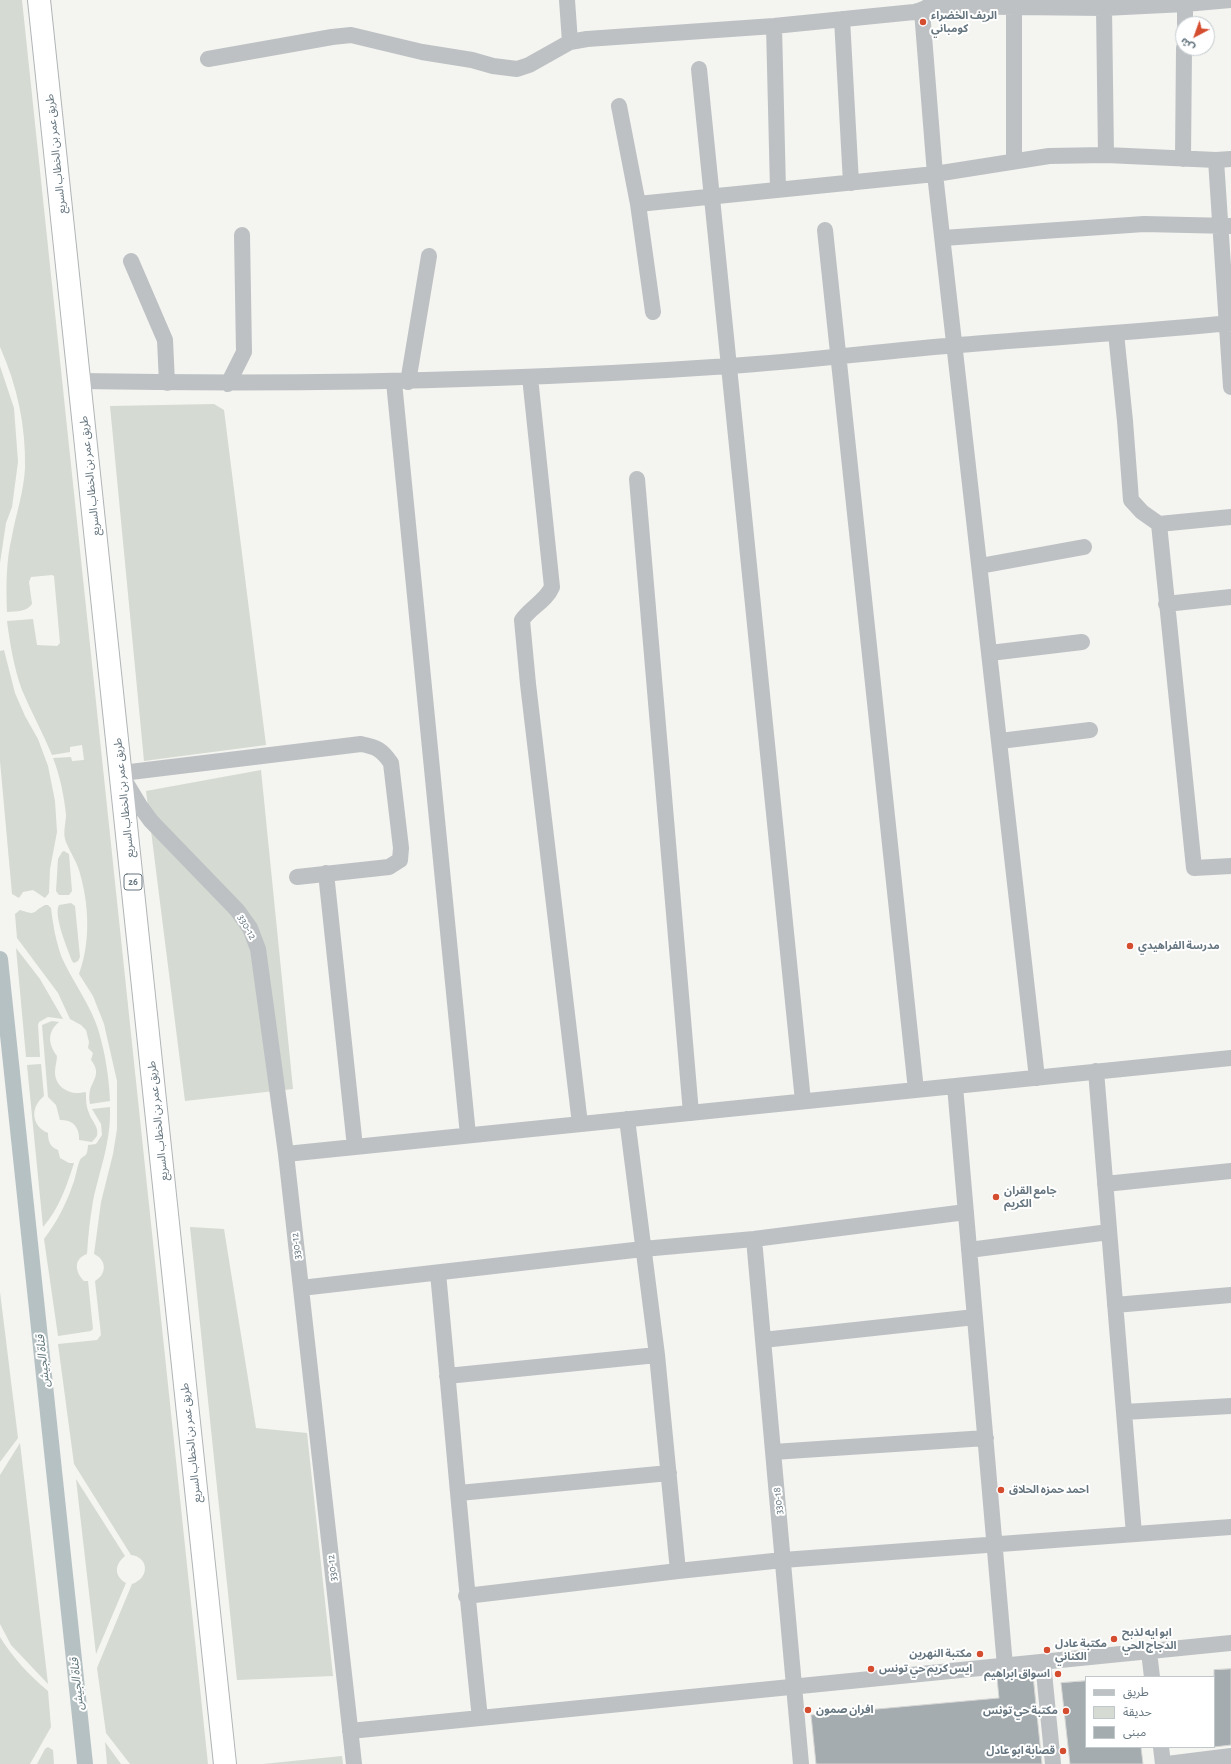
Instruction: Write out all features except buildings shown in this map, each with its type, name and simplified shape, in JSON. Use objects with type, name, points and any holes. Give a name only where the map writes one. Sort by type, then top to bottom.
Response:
[{"type":"highway","name":"طريق عمر بن الخطاب السريع","points":[[39,0],[122,774],[225,1764]]},
{"type":"street","points":[[567,0],[570,42]]},
{"type":"street","points":[[208,60],[332,36],[351,35],[422,52],[472,60],[493,66],[517,70],[570,42],[603,36],[774,26],[842,19],[928,6],[1104,8],[1185,4],[1224,0]]},
{"type":"street","points":[[1185,4],[1185,16]]},
{"type":"street","points":[[928,6],[935,174],[1037,1078]]},
{"type":"street","points":[[1014,8],[1014,161]]},
{"type":"street","points":[[1104,8],[1106,155]]},
{"type":"street","points":[[842,19],[851,183]]},
{"type":"street","points":[[774,26],[778,190]]},
{"type":"street","points":[[1183,159],[1184,56]]},
{"type":"street","points":[[700,69],[803,1101]]},
{"type":"street","points":[[619,106],[638,204],[652,312]]},
{"type":"street","points":[[638,204],[935,174],[1049,156],[1106,155],[1183,159],[1224,159],[1231,387]]},
{"type":"street","points":[[943,238],[1144,224],[1226,226]]},
{"type":"street","points":[[825,230],[916,1090]]},
{"type":"street","points":[[228,384],[244,352],[242,235]]},
{"type":"street","points":[[428,256],[401,382],[468,1135]]},
{"type":"street","points":[[131,261],[165,340],[167,382]]},
{"type":"street","points":[[80,381],[228,384],[401,382],[530,377],[730,366],[955,345],[1229,323]]},
{"type":"street","points":[[1116,333],[1131,500],[1142,512],[1159,524],[1231,517]]},
{"type":"street","points":[[530,377],[552,587],[549,594],[527,613],[522,620],[529,692],[580,1124]]},
{"type":"street","points":[[637,479],[691,1113]]},
{"type":"street","points":[[1159,524],[1194,868],[1231,866]]},
{"type":"street","points":[[980,566],[1084,547]]},
{"type":"street","points":[[1166,604],[1231,596]]},
{"type":"street","points":[[990,653],[1082,642]]},
{"type":"street","points":[[1000,741],[1090,730]]},
{"type":"street","points":[[122,774],[361,744],[376,747],[385,754],[391,763],[401,848],[400,860],[390,867],[297,877]]},
{"type":"street","name":"330-12","points":[[122,774],[130,792],[151,821],[238,910],[255,938],[260,960],[286,1154],[354,1764]]},
{"type":"street","points":[[326,873],[355,1147]]},
{"type":"street","points":[[286,1154],[1231,1058]]},
{"type":"street","points":[[1096,1072],[1134,1534]]},
{"type":"street","points":[[955,1086],[1006,1666]]},
{"type":"street","points":[[627,1119],[657,1355],[678,1571]]},
{"type":"street","points":[[1105,1184],[1231,1171]]},
{"type":"street","points":[[301,1288],[643,1249],[754,1238],[966,1212]]},
{"type":"street","points":[[970,1250],[1109,1232]]},
{"type":"street","name":"330-18","points":[[754,1238],[801,1764]]},
{"type":"street","points":[[438,1273],[459,1494],[466,1596],[480,1718]]},
{"type":"street","points":[[1115,1305],[1231,1295]]},
{"type":"street","points":[[763,1340],[975,1317]]},
{"type":"street","points":[[447,1376],[657,1355]]},
{"type":"street","points":[[1124,1412],[1231,1406]]},
{"type":"street","points":[[773,1452],[986,1438]]},
{"type":"street","points":[[459,1494],[669,1473]]},
{"type":"street","points":[[466,1596],[783,1560],[1231,1527]]},
{"type":"street","points":[[350,1732],[1231,1643]]},
{"type":"street","points":[[1149,1652],[1152,1676]]},
{"type":"street","points":[[1043,1662],[1054,1764]]},
{"type":"street","points":[[1161,1748],[1163,1764]]},
{"type":"street","points":[[1167,1764],[1231,1756]]},
{"type":"green space","points":[[0,0],[22,0],[208,1764],[130,1764],[106,1733],[97,1668],[132,1584],[142,1577],[145,1568],[144,1563],[141,1560],[131,1555],[74,1464],[58,1344],[97,1340],[101,1335],[95,1281],[102,1275],[104,1267],[101,1260],[94,1254],[101,1202],[113,1154],[117,1129],[117,1081],[104,1024],[93,996],[79,974],[83,961],[87,935],[87,909],[79,870],[64,836],[66,815],[64,800],[60,779],[53,758],[71,757],[72,761],[84,760],[82,745],[70,747],[70,752],[52,755],[19,682],[9,638],[7,621],[33,619],[37,645],[57,646],[60,643],[54,576],[31,577],[29,582],[32,604],[30,607],[24,610],[7,612],[9,555],[23,485],[25,452],[22,421],[16,391],[0,347]]},
{"type":"green space","points":[[0,366],[14,408],[18,462],[12,507],[6,523],[0,563]]},
{"type":"green space","points":[[214,404],[224,410],[266,745],[144,761],[110,406]]},
{"type":"green space","points":[[4,650],[15,693],[25,716],[38,739],[48,766],[55,801],[57,832],[50,869],[49,893],[45,898],[33,890],[23,892],[19,898],[12,894],[0,761],[0,651]]},
{"type":"green space","points":[[261,770],[293,1089],[185,1101],[146,791]]},
{"type":"green space","points":[[64,851],[69,854],[72,891],[69,895],[59,895],[56,891],[58,859]]},
{"type":"green space","points":[[71,903],[75,906],[80,957],[78,961],[74,963],[59,924],[58,916],[59,905]]},
{"type":"green space","points":[[45,905],[48,905],[51,908],[55,933],[62,958],[91,1011],[98,1029],[103,1047],[109,1083],[110,1101],[90,1104],[90,1090],[95,1079],[96,1068],[91,1060],[93,1053],[88,1048],[89,1042],[86,1030],[81,1025],[70,1019],[58,993],[17,938],[15,914],[20,910],[32,913]]},
{"type":"green space","points":[[16,948],[40,979],[63,1019],[48,1017],[39,1022],[40,1057],[26,1057]]},
{"type":"green space","points":[[52,1021],[59,1022],[52,1030],[50,1038],[52,1047],[57,1056],[55,1070],[56,1078],[61,1086],[69,1092],[86,1093],[88,1110],[97,1129],[97,1136],[92,1142],[79,1140],[75,1125],[69,1121],[60,1120],[56,1105],[48,1097],[42,1025]]},
{"type":"green space","points":[[41,1064],[44,1096],[36,1105],[34,1116],[38,1126],[48,1133],[48,1139],[53,1147],[58,1150],[60,1158],[69,1163],[74,1163],[58,1205],[43,1227],[27,1065]]},
{"type":"green space","points":[[110,1107],[109,1132],[93,1201],[87,1254],[79,1259],[77,1266],[77,1270],[81,1277],[84,1281],[88,1281],[93,1329],[91,1331],[58,1336],[44,1239],[64,1206],[74,1182],[79,1162],[86,1154],[88,1145],[96,1144],[102,1135],[101,1124],[92,1109]]},
{"type":"green space","points":[[190,1227],[224,1229],[256,1428],[307,1433],[333,1676],[237,1680]]},
{"type":"green space","points":[[0,1292],[18,1438],[0,1462]]},
{"type":"green space","points":[[20,1443],[48,1684],[11,1645],[0,1624],[0,1475]]},
{"type":"green space","points":[[76,1479],[125,1556],[121,1559],[117,1570],[119,1577],[126,1583],[96,1654]]},
{"type":"green space","points":[[0,1637],[22,1666],[48,1691],[51,1727],[30,1764],[0,1764]]},
{"type":"green space","points":[[105,1742],[121,1764],[107,1764]]},
{"type":"green space","points":[[48,1747],[53,1750],[54,1764],[37,1764],[45,1749]]},
{"type":"green space","points":[[342,1756],[343,1764],[263,1764]]},
{"type":"waterway","name":"قناة الجيش","points":[[0,959],[85,1764]]},
{"type":"place","name":"الريف الخضراء كومباني","points":[[923,22]]},
{"type":"place","name":"مدرسة الفراهيدي","points":[[1130,946]]},
{"type":"place","name":"جامع القران الكريم","points":[[996,1197]]},
{"type":"place","name":"احمد حمزه الحلاق","points":[[1001,1490]]},
{"type":"place","name":"ابو ايه لذبح الدجاج الحي","points":[[1114,1639]]},
{"type":"place","name":"مكتبة عادل الكناني","points":[[1047,1650]]},
{"type":"place","name":"مكتبة النهرين","points":[[980,1654]]},
{"type":"place","name":"ايس كريم حي تونس","points":[[871,1669]]},
{"type":"place","name":"اسواق ابراهيم","points":[[1058,1674]]},
{"type":"place","name":"افران صمون","points":[[808,1710]]},
{"type":"place","name":"مكتبة حي تونس","points":[[1066,1711]]},
{"type":"place","name":"قصابة ابو عادل","points":[[1063,1751]]}]
